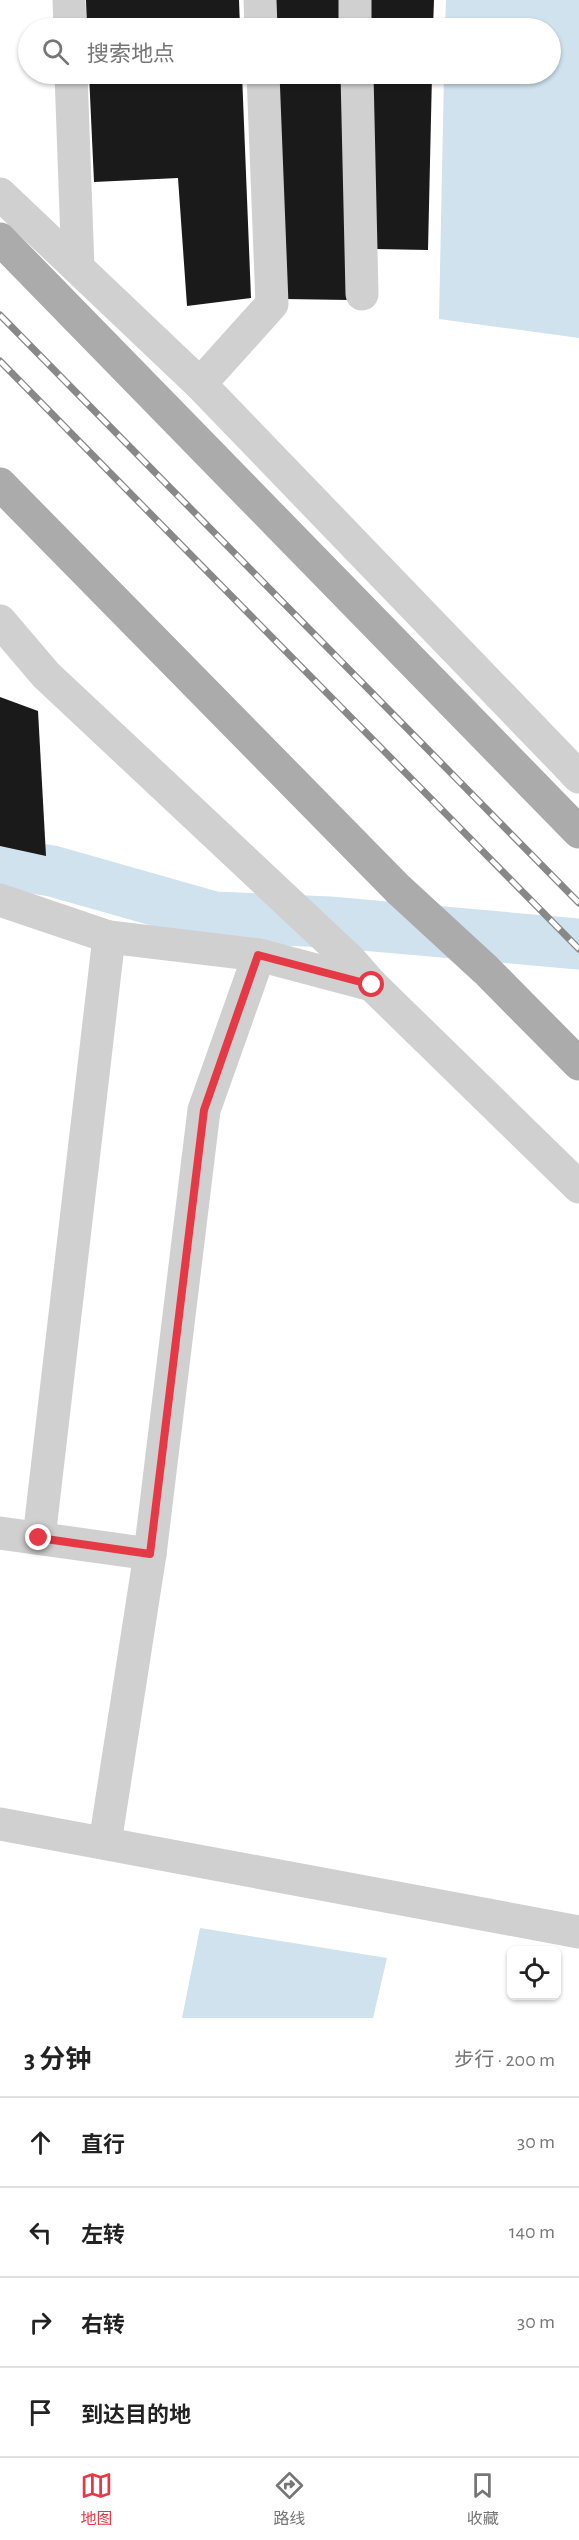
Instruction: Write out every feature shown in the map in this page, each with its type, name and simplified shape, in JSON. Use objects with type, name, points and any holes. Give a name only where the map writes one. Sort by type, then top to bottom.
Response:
[{"type":"main road","points":[[0,239],[579,832]]},
{"type":"main road","points":[[0,484],[398,889],[486,970],[579,1064]]},
{"type":"street","points":[[69,0],[70,18]]},
{"type":"street","points":[[260,0],[261,18]]},
{"type":"street","points":[[355,0],[356,18]]},
{"type":"street","points":[[71,84],[78,268]]},
{"type":"street","points":[[200,384],[272,304],[262,84]]},
{"type":"street","points":[[357,84],[362,294]]},
{"type":"street","points":[[0,194],[200,384],[579,777]]},
{"type":"street","points":[[0,621],[46,675],[351,960],[372,985],[579,1187]]},
{"type":"street","points":[[0,900],[109,937],[258,955],[372,985]]},
{"type":"street","points":[[39,1538],[109,937]]},
{"type":"street","points":[[105,1843],[150,1554],[204,1110],[258,955]]},
{"type":"street","points":[[0,1533],[150,1554]]},
{"type":"street","points":[[0,1824],[579,1932]]},
{"type":"water","points":[[446,0],[579,0],[579,338],[439,319],[444,84],[561,84],[561,18],[445,18]]},
{"type":"water","points":[[200,1928],[387,1958],[373,2018],[182,2018]]},
{"type":"building","points":[[86,0],[239,0],[240,18],[87,18]]},
{"type":"building","points":[[275,0],[343,0],[344,18],[276,18]]},
{"type":"building","points":[[371,0],[434,0],[433,18],[371,18]]},
{"type":"building","points":[[89,84],[242,84],[251,298],[187,306],[178,178],[94,182]]},
{"type":"building","points":[[277,84],[345,84],[349,300],[285,299]]},
{"type":"building","points":[[372,84],[432,84],[428,250],[375,249]]},
{"type":"building","points":[[0,697],[38,711],[46,856],[0,846]]},
{"type":"waterway","points":[[0,863],[52,871],[214,917],[329,922],[579,944]]},
{"type":"railway","points":[[0,315],[579,903]]},
{"type":"railway","points":[[0,361],[579,949]]},
{"type":"route","points":[[39,1538],[150,1554],[204,1110],[258,955],[372,985]]}]
